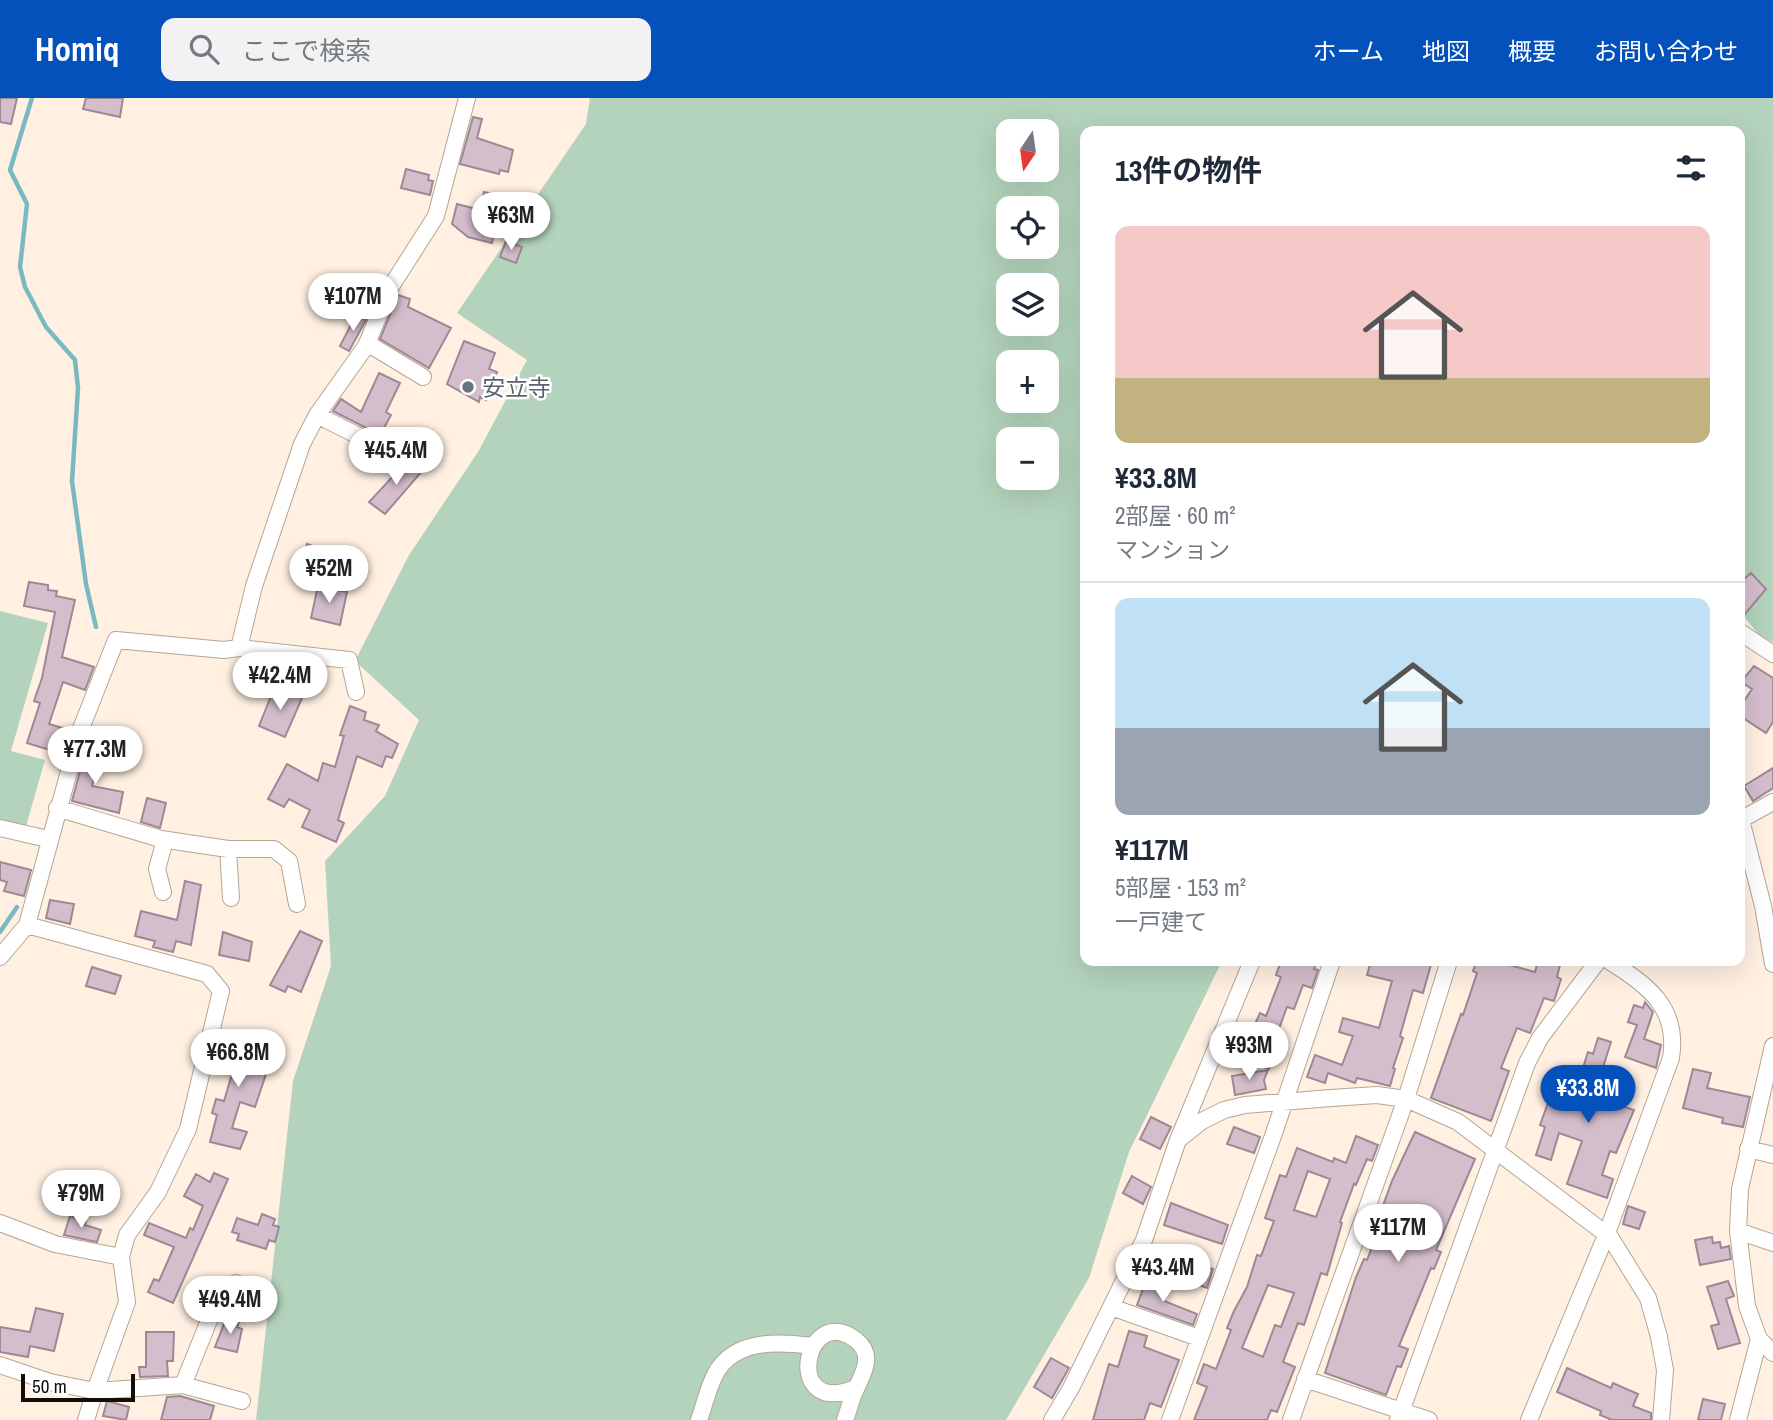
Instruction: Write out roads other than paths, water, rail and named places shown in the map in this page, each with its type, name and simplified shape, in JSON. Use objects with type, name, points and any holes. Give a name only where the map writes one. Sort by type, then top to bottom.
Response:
[{"type":"street","points":[[239,648],[276,518],[302,444],[317,415],[367,343],[390,288],[436,216],[467,98]]},
{"type":"street","points":[[367,343],[423,377]]},
{"type":"street","points":[[317,415],[398,456]]},
{"type":"street","points":[[0,957],[27,925],[48,839],[80,731],[116,640],[224,650],[239,648],[349,660],[356,692]]},
{"type":"street","points":[[1745,641],[1773,654]]},
{"type":"street","points":[[1745,816],[1773,802]]},
{"type":"street","points":[[57,808],[166,840],[228,849],[274,849],[289,861],[297,904]]},
{"type":"street","points":[[0,828],[48,839]]},
{"type":"street","points":[[1745,831],[1768,905],[1773,964]]},
{"type":"street","points":[[163,892],[157,869],[166,840]]},
{"type":"street","points":[[228,849],[231,898]]},
{"type":"street","points":[[27,925],[207,974],[221,991],[188,1129],[158,1192],[127,1236],[121,1257],[127,1302],[86,1420]]},
{"type":"street","points":[[1052,1420],[1144,1240],[1178,1140],[1250,966]]},
{"type":"street","points":[[1170,1420],[1330,966]]},
{"type":"street","points":[[1291,1420],[1406,1099],[1447,966]]},
{"type":"street","points":[[1399,1416],[1523,1072],[1540,1038],[1594,966]]},
{"type":"street","points":[[1530,1420],[1606,1233],[1671,1059],[1674,1038],[1670,1020],[1656,997],[1634,976],[1617,966]]},
{"type":"street","points":[[1773,1045],[1740,1189],[1738,1231],[1747,1306],[1759,1339],[1773,1353]]},
{"type":"street","points":[[1178,1140],[1202,1121],[1224,1110],[1245,1105],[1377,1095],[1406,1099],[1458,1122],[1606,1233],[1648,1298],[1665,1370],[1661,1420]]},
{"type":"street","points":[[1748,1149],[1773,1155]]},
{"type":"street","points":[[0,1223],[55,1244],[121,1257]]},
{"type":"street","points":[[1738,1231],[1773,1243]]},
{"type":"street","points":[[183,1385],[214,1308],[236,1283]]},
{"type":"street","points":[[1111,1307],[1199,1338]]},
{"type":"street","points":[[845,1420],[856,1388],[866,1373],[867,1356],[858,1341],[842,1333],[825,1335],[811,1346],[806,1363],[810,1379],[823,1391],[840,1394],[856,1388]]},
{"type":"street","points":[[1738,1420],[1759,1339]]},
{"type":"street","points":[[699,1420],[718,1369],[734,1353],[755,1345],[788,1343],[811,1346]]},
{"type":"street","points":[[0,1365],[50,1382],[96,1391],[183,1385],[242,1401]]},
{"type":"street","points":[[1305,1380],[1399,1416],[1429,1420]]},
{"type":"waterway","points":[[32,98],[10,170],[27,204],[20,267],[25,287],[46,327],[75,360],[78,388],[72,481],[86,584],[96,627]]},
{"type":"waterway","points":[[0,932],[17,907]]},
{"type":"place","name":"安立寺","points":[[468,387]]}]
